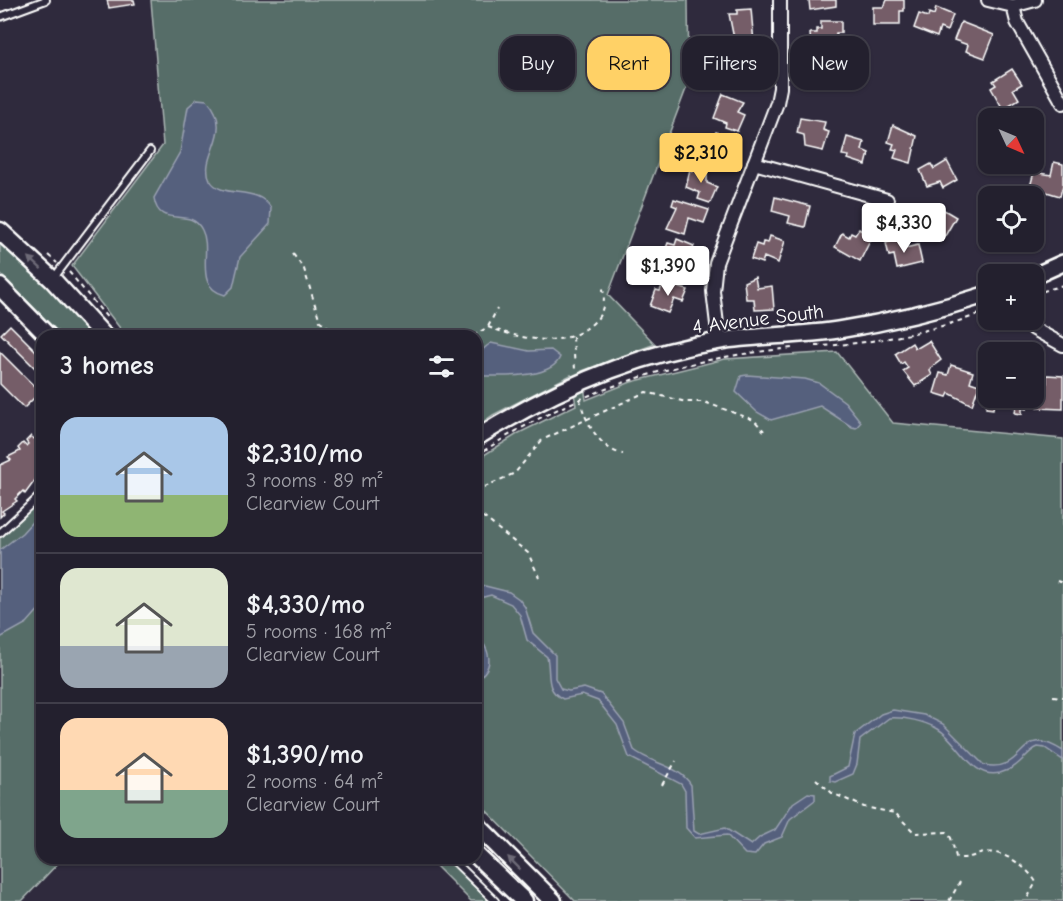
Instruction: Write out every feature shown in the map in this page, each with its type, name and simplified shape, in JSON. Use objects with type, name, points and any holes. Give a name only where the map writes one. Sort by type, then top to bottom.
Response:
[{"type":"main road","points":[[0,231],[52,279],[99,330]]},
{"type":"main road","points":[[0,287],[42,330]]},
{"type":"main road","points":[[482,830],[554,901]]},
{"type":"main road","points":[[482,861],[524,901]]},
{"type":"street","points":[[719,341],[713,291],[716,263],[780,88],[780,0]]},
{"type":"street","points":[[988,0],[1013,6],[1035,0]]},
{"type":"street","points":[[1013,6],[1017,22],[1063,103]]},
{"type":"street","points":[[754,163],[887,200]]},
{"type":"street","points":[[1044,272],[1063,263]]},
{"type":"street","name":"4 Avenue South","points":[[482,434],[520,410],[578,382],[642,359],[719,341],[837,330],[940,310],[978,297]]},
{"type":"street","points":[[1036,330],[1063,345]]},
{"type":"lane","points":[[0,17],[46,0]]},
{"type":"lane","points":[[52,279],[150,151]]},
{"type":"lane","points":[[0,534],[36,500]]},
{"type":"lane","points":[[458,864],[495,901]]},
{"type":"path","points":[[293,254],[304,269],[320,321],[336,330]]},
{"type":"path","points":[[488,327],[534,339],[573,337],[582,334],[599,318],[604,303],[602,285]]},
{"type":"path","points":[[1044,291],[1063,285]]},
{"type":"path","points":[[482,331],[488,327],[497,309]]},
{"type":"path","points":[[814,346],[845,345],[943,326],[978,314]]},
{"type":"path","points":[[573,337],[580,400],[585,421],[615,453],[623,454]]},
{"type":"path","points":[[482,452],[540,418],[654,372],[730,354],[794,348]]},
{"type":"path","points":[[482,489],[515,473],[542,440],[585,421],[615,404],[646,392],[686,402],[704,402],[754,420],[764,431]]},
{"type":"path","points":[[482,516],[528,553],[539,577]]},
{"type":"path","points":[[1057,582],[1063,583]]},
{"type":"path","points":[[1053,696],[1063,697]]},
{"type":"path","points":[[662,785],[676,761]]},
{"type":"path","points":[[816,779],[832,792],[864,807],[895,813],[915,833],[946,832],[951,838],[956,857],[965,858],[993,851],[1014,862],[1028,871],[1036,882],[1026,901]]},
{"type":"path","points":[[950,901],[960,882]]},
{"type":"green space","points":[[151,0],[688,0],[688,36],[682,36],[682,90],[686,90],[608,295],[655,344],[582,371],[586,400],[631,382],[725,359],[837,352],[893,423],[1063,439],[1063,901],[575,901],[482,806],[482,456],[519,433],[576,405],[571,375],[482,423],[482,330],[121,330],[72,266],[163,145]]},
{"type":"green space","points":[[0,239],[41,276],[90,330],[56,330],[0,274]]},
{"type":"green space","points":[[36,496],[36,864],[57,864],[22,901],[0,901],[0,530]]},
{"type":"green space","points":[[434,864],[451,864],[489,901],[471,901]]},
{"type":"water","points":[[197,99],[207,100],[218,122],[218,133],[209,161],[210,180],[222,189],[257,196],[271,208],[270,224],[240,257],[233,287],[225,295],[215,291],[209,284],[205,267],[205,238],[197,223],[190,219],[162,213],[157,208],[154,198],[180,152],[188,107]]},
{"type":"water","points":[[491,343],[529,351],[551,350],[560,357],[555,364],[537,373],[483,376],[482,351]]},
{"type":"water","points":[[741,376],[805,379],[819,383],[845,402],[861,422],[856,428],[852,427],[820,406],[771,420],[757,412],[736,392]]},
{"type":"water","points":[[36,518],[36,613],[27,623],[0,638],[0,550],[22,533]]},
{"type":"water","points":[[482,587],[509,592],[519,599],[525,607],[533,633],[555,655],[555,678],[561,689],[569,691],[584,688],[601,694],[624,723],[634,750],[686,778],[691,785],[694,831],[699,834],[725,828],[751,845],[760,837],[775,830],[793,803],[808,793],[815,794],[815,800],[790,819],[782,837],[764,844],[755,855],[745,854],[727,835],[695,838],[686,828],[685,791],[681,784],[629,757],[617,725],[598,701],[582,695],[563,699],[557,695],[549,681],[547,657],[527,640],[520,615],[511,604],[491,595],[482,597]]},
{"type":"water","points":[[482,642],[489,657],[487,669],[483,674]]},
{"type":"water","points":[[893,710],[924,715],[943,724],[984,765],[998,766],[1009,762],[1029,745],[1037,742],[1048,743],[1063,751],[1063,760],[1045,748],[1038,747],[1013,767],[1000,773],[990,774],[973,765],[938,729],[914,720],[889,718],[860,740],[857,764],[853,774],[835,782],[830,781],[830,776],[848,767],[855,734],[881,714]]},
{"type":"building","points":[[107,0],[134,0],[135,4],[109,8]]},
{"type":"building","points":[[809,0],[836,0],[836,6],[810,10]]},
{"type":"building","points":[[887,0],[904,0],[904,11],[900,11],[900,25],[873,25],[873,7],[884,7]]},
{"type":"building","points":[[936,8],[953,15],[947,31],[940,28],[937,37],[914,28],[919,14],[928,17],[929,13],[934,15]]},
{"type":"building","points":[[751,9],[753,36],[733,36],[729,14],[737,14],[737,10]]},
{"type":"building","points":[[821,21],[841,21],[841,33],[836,33],[836,36],[810,36],[810,33],[817,33],[817,29],[821,29]]},
{"type":"building","points":[[961,22],[994,35],[985,58],[966,51],[968,45],[954,40]]},
{"type":"building","points":[[1012,69],[1022,84],[1013,89],[1019,99],[1002,108],[991,88],[996,85],[993,81]]},
{"type":"building","points":[[723,94],[743,102],[737,112],[744,115],[737,131],[725,127],[726,123],[714,118]]},
{"type":"building","points":[[800,118],[825,122],[823,130],[829,132],[823,151],[805,147],[804,135],[797,133]]},
{"type":"building","points":[[893,125],[917,136],[911,163],[894,158],[897,150],[892,149],[894,144],[888,142]]},
{"type":"building","points":[[716,132],[733,138],[721,164],[704,158]]},
{"type":"building","points":[[847,137],[864,142],[862,150],[869,153],[866,165],[842,155]]},
{"type":"building","points":[[947,161],[957,180],[943,188],[940,182],[927,186],[920,170],[931,164],[934,169]]},
{"type":"building","points":[[1054,162],[1063,164],[1063,185],[1060,196],[1044,191],[1044,186],[1030,186],[1033,174],[1051,175]]},
{"type":"building","points":[[695,166],[707,170],[707,183],[717,187],[710,203],[698,199],[700,193],[686,187],[690,169],[693,171]]},
{"type":"building","points":[[775,197],[810,206],[805,227],[788,223],[790,216],[772,211]]},
{"type":"building","points":[[674,199],[709,210],[704,223],[689,218],[685,234],[667,228],[677,207],[672,205]]},
{"type":"building","points":[[939,207],[956,217],[945,236],[932,228],[930,232],[920,226],[928,211],[934,214]]},
{"type":"building","points":[[859,229],[872,237],[860,261],[835,247],[842,233],[849,237],[851,233],[855,235]]},
{"type":"building","points":[[770,236],[785,241],[778,263],[764,257],[762,263],[751,259],[756,244],[762,246],[763,242],[768,243]]},
{"type":"building","points":[[902,238],[905,248],[918,245],[922,263],[897,269],[894,255],[889,256],[886,243]]},
{"type":"building","points":[[677,239],[694,246],[688,263],[682,261],[678,273],[659,266],[668,243],[675,245]]},
{"type":"building","points":[[755,277],[757,288],[772,286],[774,309],[755,310],[754,299],[746,299],[744,282]]},
{"type":"building","points":[[663,283],[688,290],[683,302],[674,299],[668,313],[650,306],[656,290],[660,291]]},
{"type":"building","points":[[10,325],[36,351],[36,369],[1,334]]},
{"type":"building","points":[[929,341],[941,360],[932,367],[930,371],[932,375],[915,386],[903,371],[908,368],[904,362],[901,364],[895,354],[912,343],[915,348]]},
{"type":"building","points":[[0,352],[36,388],[36,396],[24,408],[0,384]]},
{"type":"building","points":[[951,365],[973,372],[970,382],[978,385],[978,388],[972,405],[949,393],[947,397],[934,393],[940,373],[948,375]]},
{"type":"building","points":[[1047,375],[1063,376],[1063,409],[1037,408],[1044,408],[1044,383],[1047,383]]},
{"type":"building","points":[[1016,408],[1022,408],[1022,414],[1015,413]]},
{"type":"building","points":[[31,436],[33,439],[36,437],[36,479],[25,494],[23,491],[15,499],[17,501],[2,511],[4,513],[0,517],[0,465],[11,460],[8,457],[20,451],[18,448],[23,443],[26,446],[28,444],[26,441]]}]
